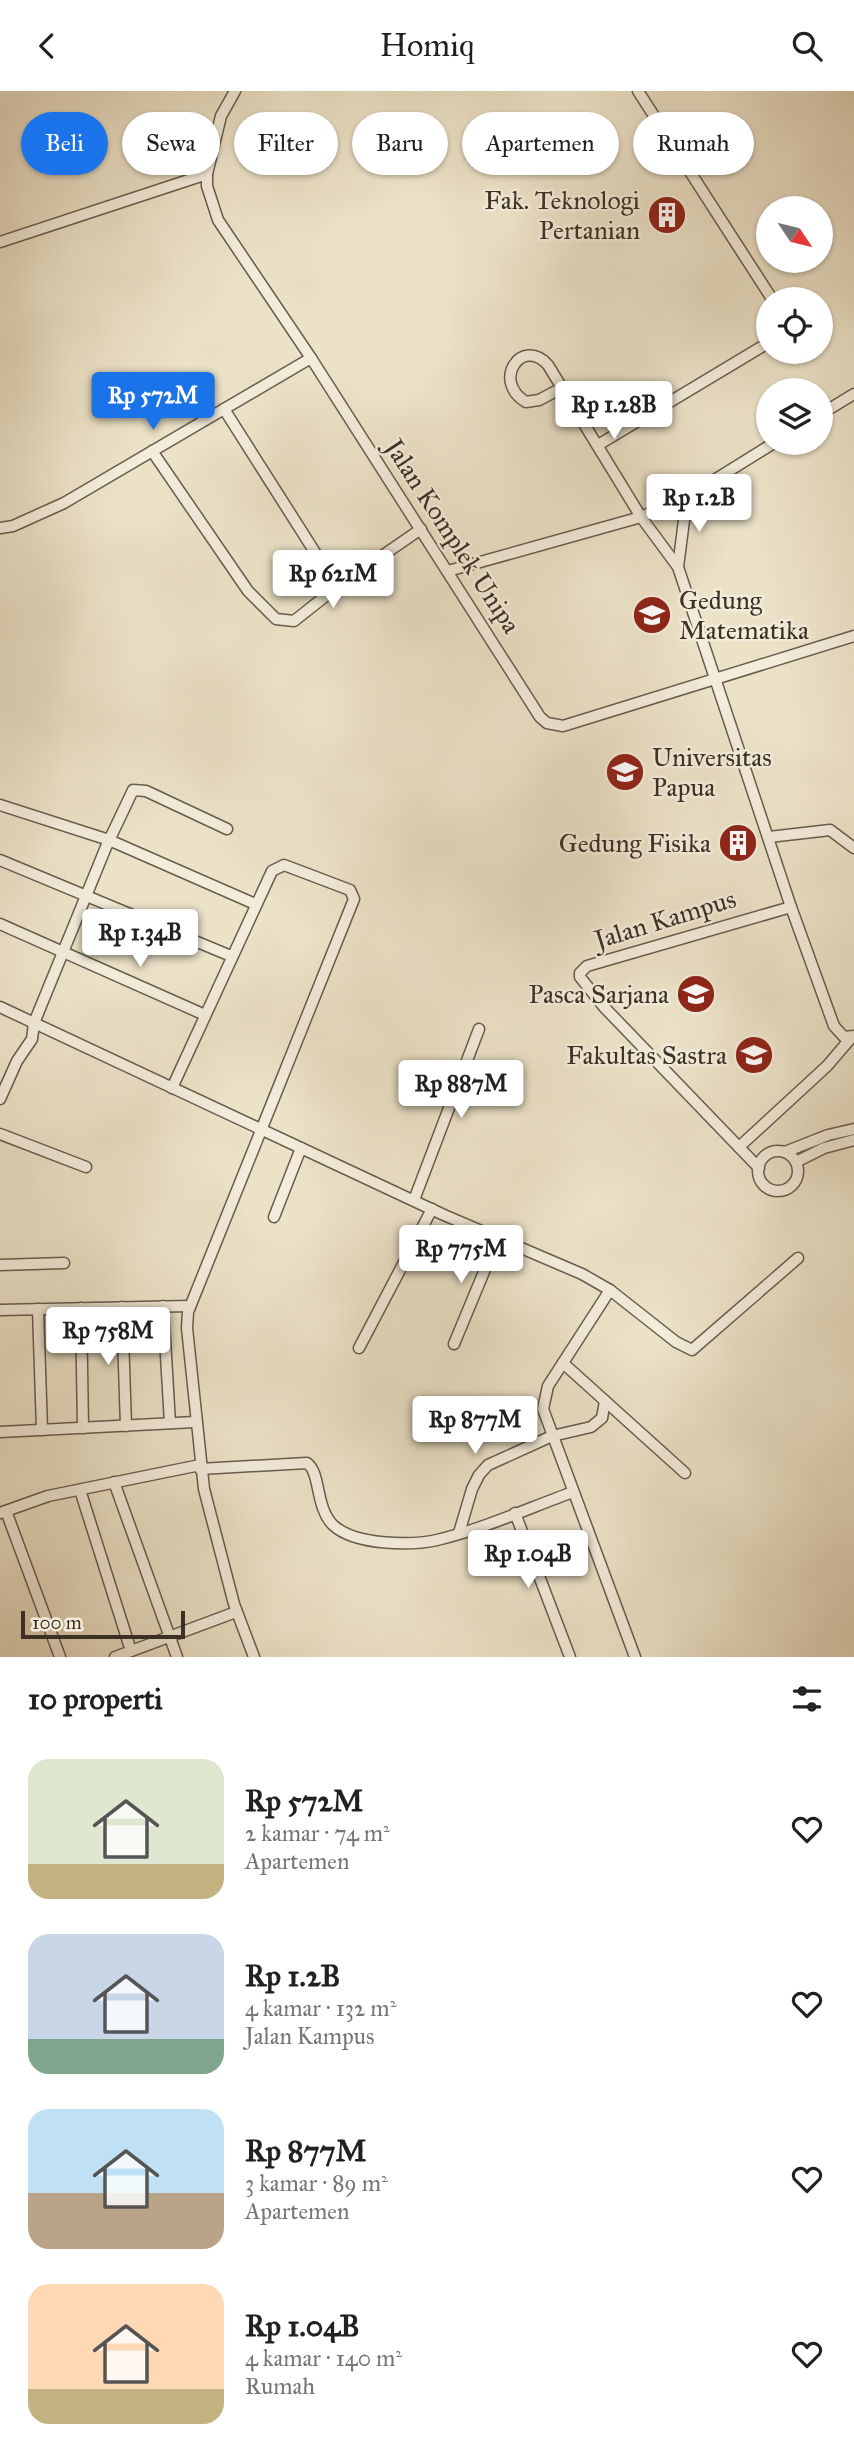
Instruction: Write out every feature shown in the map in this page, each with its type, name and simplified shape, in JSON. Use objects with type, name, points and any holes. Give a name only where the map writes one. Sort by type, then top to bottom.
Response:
[{"type":"street","name":"Jalan Komplek Unipa","points":[[220,119],[235,91]]},
{"type":"street","points":[[638,91],[764,287]]},
{"type":"street","points":[[0,242],[204,175]]},
{"type":"street","name":"Jalan Komplek Unipa","points":[[207,175],[207,186],[218,220],[311,358],[540,717],[547,723],[563,726],[854,636]]},
{"type":"street","points":[[598,445],[756,350]]},
{"type":"street","points":[[562,388],[539,400],[526,403],[517,397],[510,384],[510,370],[522,357],[536,357],[548,365],[641,517],[678,567],[714,680],[834,1027],[844,1037],[852,1037]]},
{"type":"street","points":[[0,527],[13,526],[64,503],[311,358]]},
{"type":"street","points":[[833,407],[854,394]]},
{"type":"street","points":[[223,409],[337,587]]},
{"type":"street","points":[[152,451],[248,591],[276,619],[294,621],[337,587],[421,529]]},
{"type":"street","points":[[448,571],[641,517],[687,497],[756,454]]},
{"type":"street","points":[[678,567],[687,497]]},
{"type":"street","points":[[0,1099],[16,1061],[32,1039],[34,1023],[129,794],[138,789],[227,829]]},
{"type":"street","points":[[0,805],[109,839],[255,904]]},
{"type":"street","points":[[769,837],[830,830],[854,848]]},
{"type":"street","points":[[0,860],[231,956]]},
{"type":"street","points":[[172,1088],[272,871],[284,865],[350,890],[354,899],[190,1306],[187,1328],[200,1467],[236,1612],[254,1657]]},
{"type":"street","name":"Jalan Kampus","points":[[791,907],[587,966],[580,973],[584,984],[604,1007],[759,1168],[760,1178],[766,1186],[780,1191],[790,1187],[796,1180],[796,1162]]},
{"type":"street","points":[[0,924],[205,1015]]},
{"type":"street","points":[[0,1007],[414,1201],[582,1274],[610,1290],[676,1342],[692,1350],[798,1258]]},
{"type":"street","points":[[414,1201],[479,1029]]},
{"type":"street","points":[[739,1147],[827,1066],[852,1037]]},
{"type":"street","points":[[0,1134],[86,1167]]},
{"type":"street","points":[[785,1152],[796,1162],[853,1134]]},
{"type":"street","points":[[759,1168],[768,1154],[785,1152],[828,1135],[853,1134]]},
{"type":"street","points":[[274,1217],[301,1148]]},
{"type":"street","points":[[359,1348],[432,1209]]},
{"type":"street","points":[[454,1345],[498,1238]]},
{"type":"street","points":[[0,1265],[64,1263]]},
{"type":"street","points":[[610,1290],[548,1386],[543,1409],[635,1657]]},
{"type":"street","points":[[163,1306],[170,1423]]},
{"type":"street","points":[[0,1310],[190,1306]]},
{"type":"street","points":[[122,1307],[126,1426]]},
{"type":"street","points":[[81,1308],[83,1428]]},
{"type":"street","points":[[38,1309],[42,1430]]},
{"type":"street","points":[[563,1363],[685,1473]]},
{"type":"street","points":[[459,1532],[472,1489],[488,1465],[552,1436],[597,1424],[604,1413],[606,1401]]},
{"type":"street","points":[[0,1432],[195,1422]]},
{"type":"street","points":[[60,1657],[3,1512],[38,1499],[200,1467],[307,1464],[315,1473],[316,1489],[323,1513],[335,1527],[348,1534],[382,1542],[408,1543],[436,1540],[573,1492]]},
{"type":"street","points":[[114,1482],[177,1657]]},
{"type":"street","points":[[80,1490],[131,1651]]},
{"type":"street","points":[[515,1513],[570,1657]]},
{"type":"street","points":[[115,1657],[236,1612]]},
{"type":"place","name":"Fak. Teknologi Pertanian","points":[[667,215]]},
{"type":"place","name":"Gedung Matematika","points":[[652,615]]},
{"type":"place","name":"Universitas Papua","points":[[625,772]]},
{"type":"place","name":"Gedung Fisika","points":[[738,843]]},
{"type":"place","name":"Pasca Sarjana","points":[[696,994]]},
{"type":"place","name":"Fakultas Sastra","points":[[754,1055]]}]
